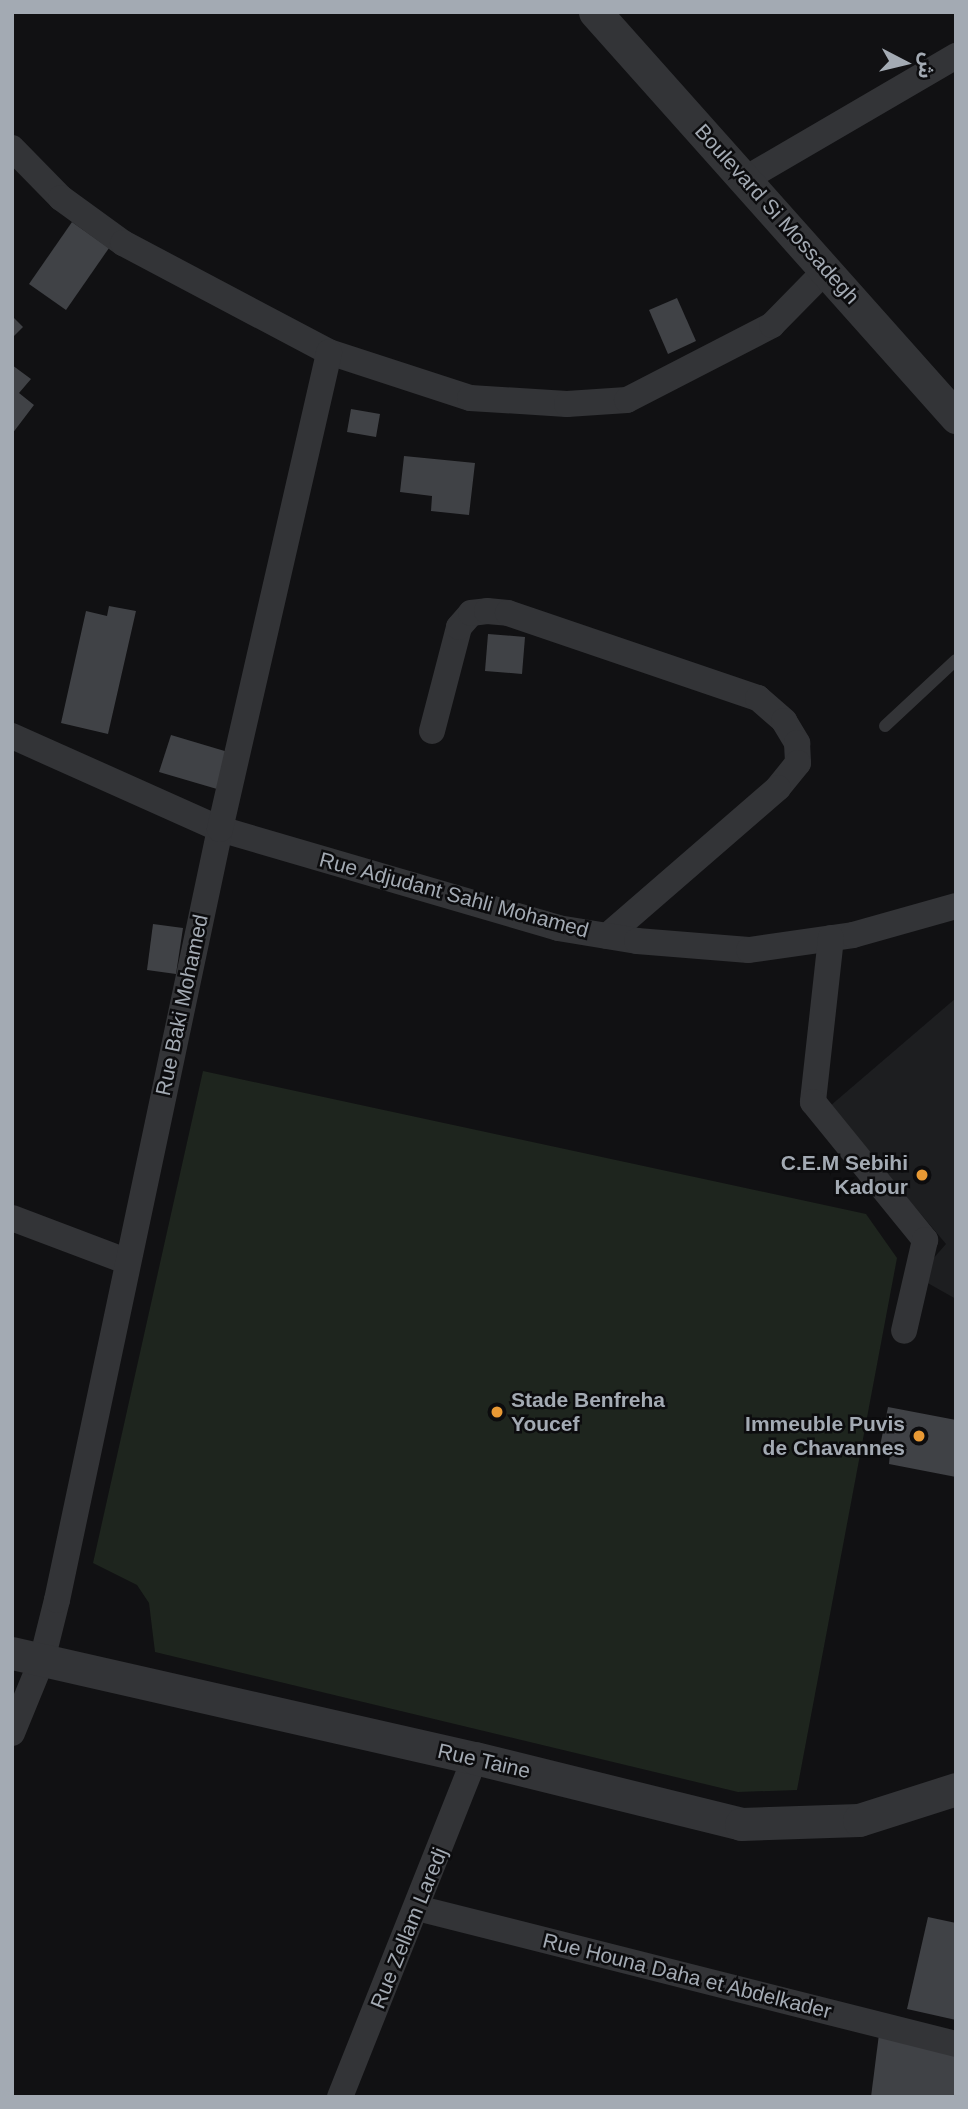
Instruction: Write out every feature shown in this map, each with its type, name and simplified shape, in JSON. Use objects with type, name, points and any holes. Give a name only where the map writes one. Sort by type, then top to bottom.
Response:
[{"type":"street","name":"Boulevard Si Mossadegh","points":[[595,12],[747,178],[956,417]]},
{"type":"street","points":[[747,178],[956,56]]},
{"type":"street","points":[[12,148],[61,198],[123,243],[329,352],[470,398],[567,404],[627,400],[772,325],[827,269]]},
{"type":"street","name":"Rue Baki Mohamed","points":[[12,1733],[27,1657],[126,1261],[219,829],[329,352]]},
{"type":"street","points":[[432,731],[459,627],[471,613],[487,611],[508,613],[758,698],[784,721],[797,743],[798,763],[778,788],[607,936]]},
{"type":"street","name":"Rue Adjudant Sahli Mohamed","points":[[12,736],[219,829],[558,928],[607,936],[749,950],[831,938],[956,906]]},
{"type":"street","points":[[831,938],[813,1102],[925,1240],[904,1331]]},
{"type":"street","points":[[12,1218],[126,1261]]},
{"type":"street","name":"Rue Taine","points":[[27,1657],[475,1758],[741,1824],[859,1820],[956,1789]]},
{"type":"street","name":"Rue Zellam Laredj","points":[[340,2097],[475,1758]]},
{"type":"street","name":"Rue Houna Daha et Abdelkader","points":[[417,1908],[956,2043]]},
{"type":"lane","points":[[885,726],[956,660]]},
{"type":"shaded area","name":"C.E.M Sebihi Kadour","points":[[956,998],[956,1299],[917,1277],[946,1244],[830,1106]]},
{"type":"shaded area","name":"Stade Benfreha Youcef","points":[[203,1071],[866,1214],[897,1258],[797,1790],[738,1792],[155,1652],[149,1603],[137,1585],[93,1563]]},
{"type":"building","points":[[72,222],[109,248],[66,310],[29,284]]},
{"type":"building","points":[[677,298],[696,341],[668,354],[649,310]]},
{"type":"building","points":[[12,316],[23,327],[12,338]]},
{"type":"building","points":[[12,365],[31,379],[19,393],[34,405],[12,434]]},
{"type":"building","points":[[351,409],[380,414],[376,437],[347,432]]},
{"type":"building","points":[[404,456],[475,463],[469,515],[431,511],[432,496],[400,492]]},
{"type":"building","points":[[109,606],[136,611],[108,734],[61,723],[86,611],[107,616]]},
{"type":"building","points":[[488,634],[525,637],[522,674],[485,671]]},
{"type":"building","points":[[171,735],[228,752],[217,789],[159,772]]},
{"type":"building","points":[[153,924],[183,928],[176,974],[147,970]]},
{"type":"building","name":"Immeuble Puvis de Chavannes","points":[[888,1407],[956,1420],[956,1477],[889,1464],[890,1453],[879,1451]]},
{"type":"building","points":[[928,1917],[956,1923],[956,2020],[907,2009]]},
{"type":"building","points":[[879,2034],[956,2050],[956,2097],[871,2097]]},
{"type":"place","name":"C.E.M Sebihi Kadour","points":[[922,1175]]},
{"type":"place","name":"Stade Benfreha Youcef","points":[[497,1412]]},
{"type":"place","name":"Immeuble Puvis de Chavannes","points":[[919,1436]]}]
